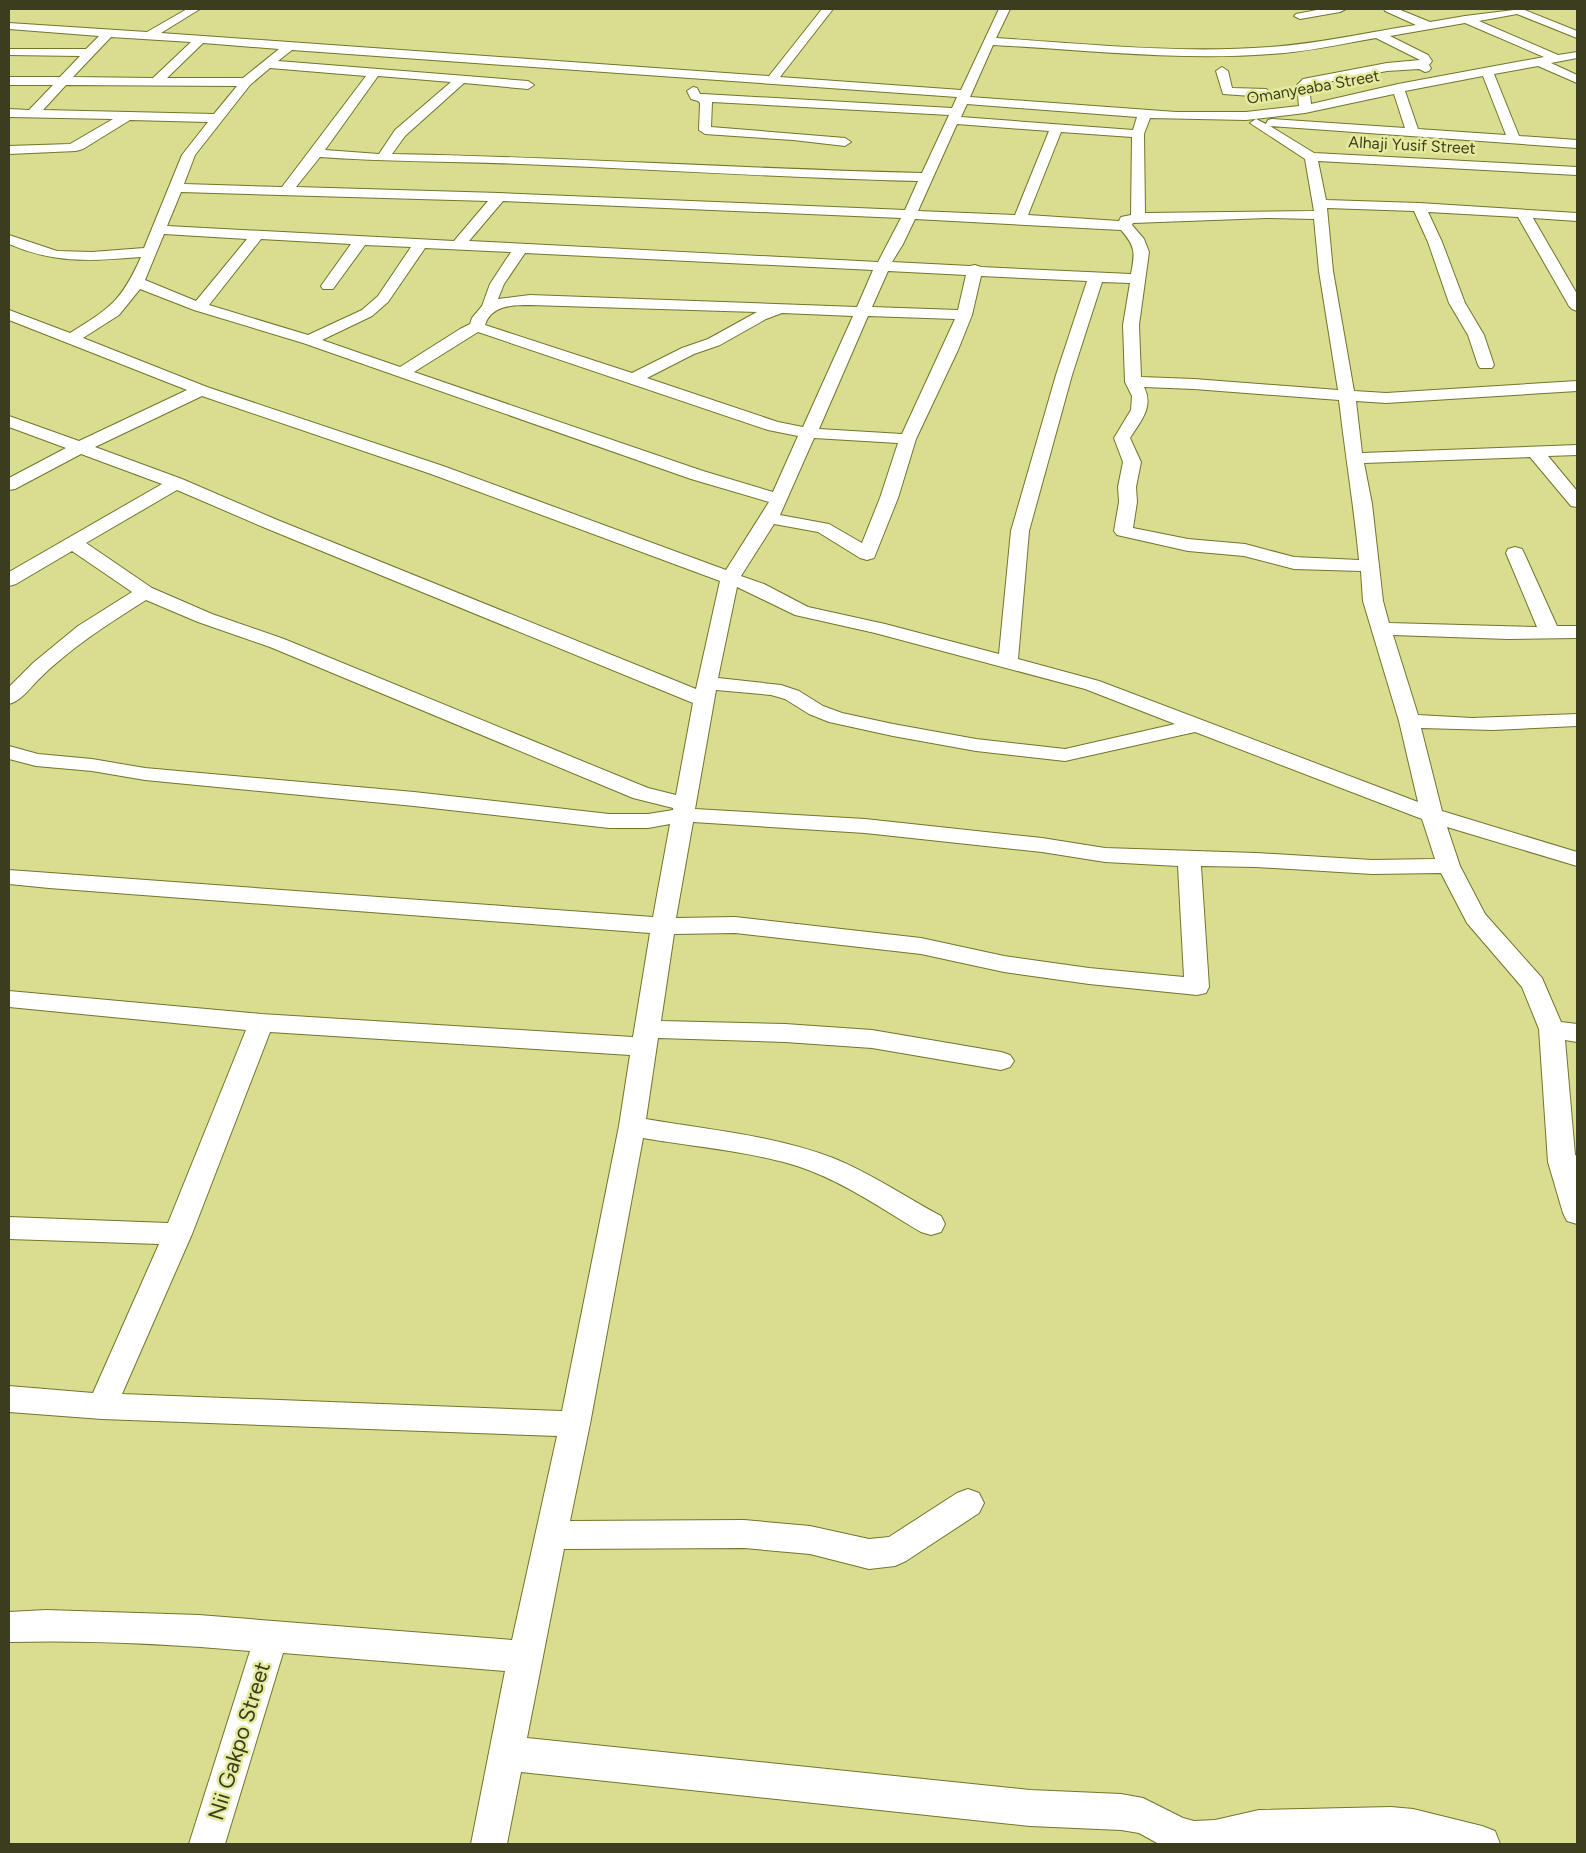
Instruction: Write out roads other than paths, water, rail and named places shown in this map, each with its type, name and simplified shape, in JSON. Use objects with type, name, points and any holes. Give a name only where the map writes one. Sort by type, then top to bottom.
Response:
[{"type":"street","points":[[149,36],[194,9]]},
{"type":"street","points":[[772,80],[828,9]]},
{"type":"street","points":[[489,1844],[525,1657],[575,1424],[632,1126],[663,926],[705,691],[730,578],[769,518],[779,499],[884,265],[928,177],[1004,9]]},
{"type":"street","points":[[1300,16],[1340,9]]},
{"type":"street","points":[[1388,9],[1429,26]]},
{"type":"street","points":[[988,41],[1145,52],[1253,52],[1283,50],[1429,26],[1463,14],[1479,17],[1515,10],[1577,35]]},
{"type":"street","points":[[1463,14],[1558,58]]},
{"type":"street","points":[[9,26],[772,80],[959,106],[1057,127],[1138,134]]},
{"type":"street","points":[[33,113],[108,33]]},
{"type":"street","points":[[1305,108],[1303,84],[1307,82],[1387,67],[1422,65],[1426,61],[1424,57],[1378,34]]},
{"type":"street","points":[[156,82],[200,40]]},
{"type":"street","points":[[71,339],[114,312],[128,296],[137,282],[150,252],[189,155],[246,82],[289,46]]},
{"type":"street","points":[[9,52],[89,53]]},
{"type":"street","name":"Omanyeaba Street","points":[[959,106],[1250,119],[1435,80],[1577,55]]},
{"type":"street","points":[[1539,62],[1577,79]]},
{"type":"street","points":[[267,64],[528,85]]},
{"type":"street","points":[[1422,65],[1435,80]]},
{"type":"street","points":[[1222,71],[1227,91],[1224,117]]},
{"type":"street","points":[[1487,72],[1509,123],[1514,140]]},
{"type":"street","points":[[286,190],[316,153],[374,73]]},
{"type":"street","points":[[706,76],[692,89],[695,96],[867,107],[959,106]]},
{"type":"street","points":[[383,158],[400,133],[461,80]]},
{"type":"street","points":[[9,81],[246,82]]},
{"type":"street","points":[[1398,88],[1412,133]]},
{"type":"street","points":[[1227,91],[1266,93]]},
{"type":"street","points":[[703,98],[706,103],[704,130],[793,136],[845,142]]},
{"type":"street","points":[[838,165],[845,142],[867,107]]},
{"type":"street","points":[[9,113],[217,118]]},
{"type":"street","points":[[1145,114],[1138,134],[1131,221],[1142,252],[1131,325],[1133,382],[1140,396],[1139,410],[1122,438],[1132,462],[1126,487],[1128,502],[1123,531],[1188,545],[1245,550],[1294,563],[1368,566]]},
{"type":"street","points":[[9,150],[71,148],[78,146],[129,115]]},
{"type":"street","points":[[1250,119],[1318,126],[1577,144]]},
{"type":"street","points":[[1250,119],[1313,158]]},
{"type":"street","points":[[1318,126],[1309,131],[1310,140],[1326,271],[1347,395],[1354,458],[1363,504],[1373,601],[1409,721],[1432,815],[1449,866],[1475,918],[1533,984],[1552,1030],[1577,1213]]},
{"type":"street","points":[[1020,219],[1057,127]]},
{"type":"street","points":[[1561,143],[1577,140]]},
{"type":"street","points":[[316,153],[383,158],[519,160],[790,174],[838,165],[928,177]]},
{"type":"street","name":"Alhaji Yusif Street","points":[[1313,158],[1577,170]]},
{"type":"street","points":[[176,188],[286,190],[1020,219],[1131,221],[1419,206],[1577,217]]},
{"type":"street","points":[[458,245],[499,198]]},
{"type":"street","points":[[1419,206],[1458,303],[1476,334],[1486,365]]},
{"type":"street","points":[[1523,214],[1577,306]]},
{"type":"street","points":[[159,230],[420,244],[975,269],[1137,279]]},
{"type":"street","points":[[199,307],[238,261],[257,235]]},
{"type":"street","points":[[9,239],[35,250],[56,255],[72,256],[150,252]]},
{"type":"street","points":[[328,286],[360,241]]},
{"type":"street","points":[[309,340],[367,314],[383,299],[420,244]]},
{"type":"street","points":[[490,307],[489,304],[497,284],[521,248]]},
{"type":"street","points":[[769,518],[823,528],[867,554],[889,498],[908,439],[950,350],[964,315],[975,269]]},
{"type":"street","points":[[1008,663],[1020,531],[1064,375],[1096,276]]},
{"type":"street","points":[[137,282],[199,307],[309,340],[697,475],[779,499]]},
{"type":"street","points":[[478,327],[478,321],[490,307],[513,301],[570,300],[964,315]]},
{"type":"street","points":[[634,378],[688,351],[714,342],[761,316],[782,309]]},
{"type":"street","points":[[9,316],[202,390],[437,470],[757,588],[802,612],[878,628],[1092,685],[1432,815],[1577,859]]},
{"type":"street","points":[[402,373],[465,332],[478,327],[774,426],[808,433],[908,439]]},
{"type":"street","points":[[1133,382],[1405,397],[1577,386]]},
{"type":"street","points":[[9,485],[79,448],[202,390]]},
{"type":"street","points":[[9,421],[176,483],[287,530],[705,691],[774,689],[792,695],[816,710],[836,718],[976,745],[1056,754],[1074,754],[1198,725]]},
{"type":"street","points":[[1354,458],[1577,450]]},
{"type":"street","points":[[1535,452],[1577,502]]},
{"type":"street","points":[[9,580],[176,483]]},
{"type":"street","points":[[73,544],[145,592],[205,618],[277,643],[641,793],[685,809],[865,826],[1105,854],[1372,867],[1449,866]]},
{"type":"street","points":[[1514,553],[1549,631]]},
{"type":"street","points":[[9,698],[40,668],[85,630],[145,592]]},
{"type":"street","points":[[1382,629],[1508,633],[1577,632]]},
{"type":"street","points":[[1409,721],[1437,724],[1476,724],[1577,720]]},
{"type":"street","points":[[9,752],[36,760],[92,765],[145,774],[414,799],[609,821],[648,821],[685,809]]},
{"type":"street","points":[[9,877],[663,926],[744,926],[921,946],[1004,964],[1089,976],[1197,987],[1189,859]]},
{"type":"street","points":[[9,999],[261,1023],[646,1038],[785,1033],[872,1039],[1001,1061]]},
{"type":"street","points":[[102,1406],[178,1234],[261,1023]]},
{"type":"street","points":[[1552,1030],[1577,1033]]},
{"type":"street","points":[[632,1126],[771,1150],[810,1160],[836,1170],[931,1224]]},
{"type":"street","points":[[9,1228],[178,1234]]},
{"type":"street","points":[[9,1398],[102,1406],[575,1424]]},
{"type":"street","points":[[552,1535],[744,1534],[810,1540],[876,1554],[895,1551],[968,1504]]},
{"type":"street","points":[[9,1627],[46,1625],[103,1626],[525,1657]]},
{"type":"street","name":"Nii Gakpo Street","points":[[207,1844],[271,1637]]},
{"type":"street","points":[[506,1753],[1030,1808],[1121,1812],[1143,1816],[1178,1834],[1194,1838],[1215,1838],[1258,1828],[1391,1825],[1413,1827],[1482,1844]]}]
